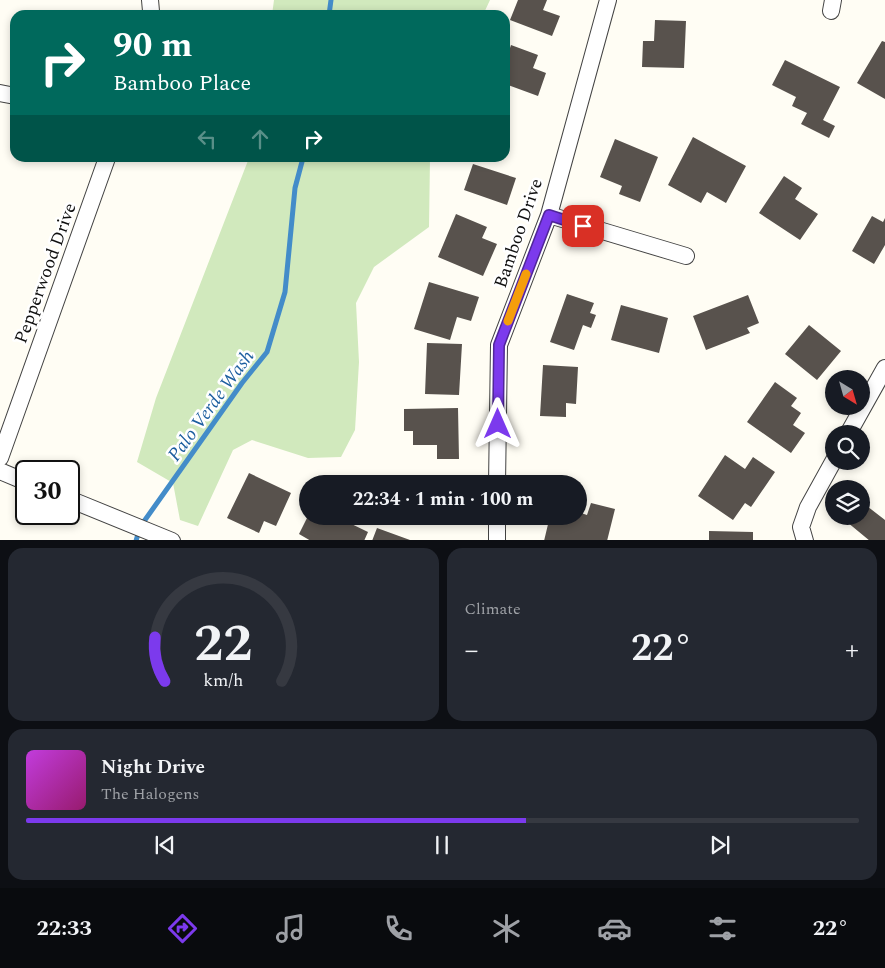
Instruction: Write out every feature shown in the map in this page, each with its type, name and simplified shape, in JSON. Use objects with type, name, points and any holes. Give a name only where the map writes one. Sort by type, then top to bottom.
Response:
[{"type":"street","name":"Bamboo Drive","points":[[498,475],[499,345],[549,215],[608,0]]},
{"type":"street","name":"Pepperwood Drive","points":[[0,458],[106,162]]},
{"type":"street","points":[[549,215],[686,256]]},
{"type":"street","points":[[853,425],[885,368]]},
{"type":"street","points":[[805,540],[801,527],[808,507],[828,470]]},
{"type":"street","points":[[0,471],[15,477]]},
{"type":"street","points":[[80,503],[172,540]]},
{"type":"street","points":[[497,525],[497,540]]},
{"type":"green space","points":[[274,0],[490,0],[485,10],[273,10]]},
{"type":"green space","points":[[247,162],[430,162],[429,227],[374,267],[356,303],[359,362],[355,430],[341,457],[308,458],[252,440],[233,450],[198,526],[180,520],[173,483],[137,462],[156,398]]},
{"type":"building","points":[[518,0],[547,0],[543,10],[560,16],[552,36],[510,20]]},
{"type":"building","points":[[655,20],[686,21],[684,68],[642,67],[643,41],[654,41]]},
{"type":"building","points":[[882,41],[885,42],[885,99],[857,83]]},
{"type":"building","points":[[511,45],[538,55],[533,68],[546,73],[538,96],[510,86]]},
{"type":"building","points":[[785,60],[840,87],[823,120],[835,126],[829,138],[801,124],[807,113],[792,106],[796,97],[772,85]]},
{"type":"building","points":[[693,137],[746,166],[726,203],[707,192],[701,203],[668,185]]},
{"type":"building","points":[[615,139],[658,157],[640,202],[619,194],[622,186],[600,177]]},
{"type":"building","points":[[473,164],[516,178],[507,205],[464,190]]},
{"type":"building","points":[[784,176],[802,188],[795,199],[818,214],[800,240],[759,213]]},
{"type":"building","points":[[456,214],[487,227],[482,238],[497,244],[483,276],[438,257]]},
{"type":"building","points":[[872,216],[883,222],[885,218],[885,245],[874,264],[852,251]]},
{"type":"building","points":[[429,282],[479,297],[471,321],[457,317],[450,340],[414,329]]},
{"type":"building","points":[[567,294],[594,303],[590,313],[596,315],[591,328],[583,325],[574,350],[550,342]]},
{"type":"building","points":[[748,295],[759,323],[747,328],[750,333],[706,350],[693,316]]},
{"type":"building","points":[[621,305],[668,318],[659,353],[611,340]]},
{"type":"building","points":[[809,325],[841,351],[817,380],[785,354]]},
{"type":"building","points":[[427,343],[462,344],[459,395],[425,394]]},
{"type":"building","points":[[543,365],[578,367],[576,404],[566,403],[566,417],[540,416]]},
{"type":"building","points":[[775,382],[797,398],[791,406],[801,413],[793,425],[805,433],[791,453],[747,422]]},
{"type":"building","points":[[458,408],[459,459],[437,459],[437,445],[413,445],[413,431],[404,431],[404,409]]},
{"type":"building","points":[[725,455],[745,469],[753,457],[775,472],[751,507],[745,503],[733,520],[698,496]]},
{"type":"building","points":[[249,473],[291,493],[276,526],[264,521],[259,533],[227,518]]},
{"type":"building","points":[[591,503],[615,509],[607,540],[544,540],[548,525],[587,525],[587,515]]},
{"type":"building","points":[[870,508],[885,520],[885,540],[869,540],[851,525],[870,525]]},
{"type":"building","points":[[304,525],[354,525],[368,532],[364,540],[309,540],[299,534]]},
{"type":"building","points":[[377,528],[410,540],[372,540]]},
{"type":"building","points":[[709,531],[753,532],[753,540],[709,540]]},
{"type":"waterway","name":"Palo Verde Wash","points":[[330,10],[331,0]]},
{"type":"waterway","name":"Palo Verde Wash","points":[[136,540],[140,527],[242,383],[267,352],[285,292],[295,188],[302,162]]},
{"type":"slow traffic","points":[[508,321],[526,274]]},
{"type":"route","points":[[498,424],[499,345],[549,215],[583,226]]}]
